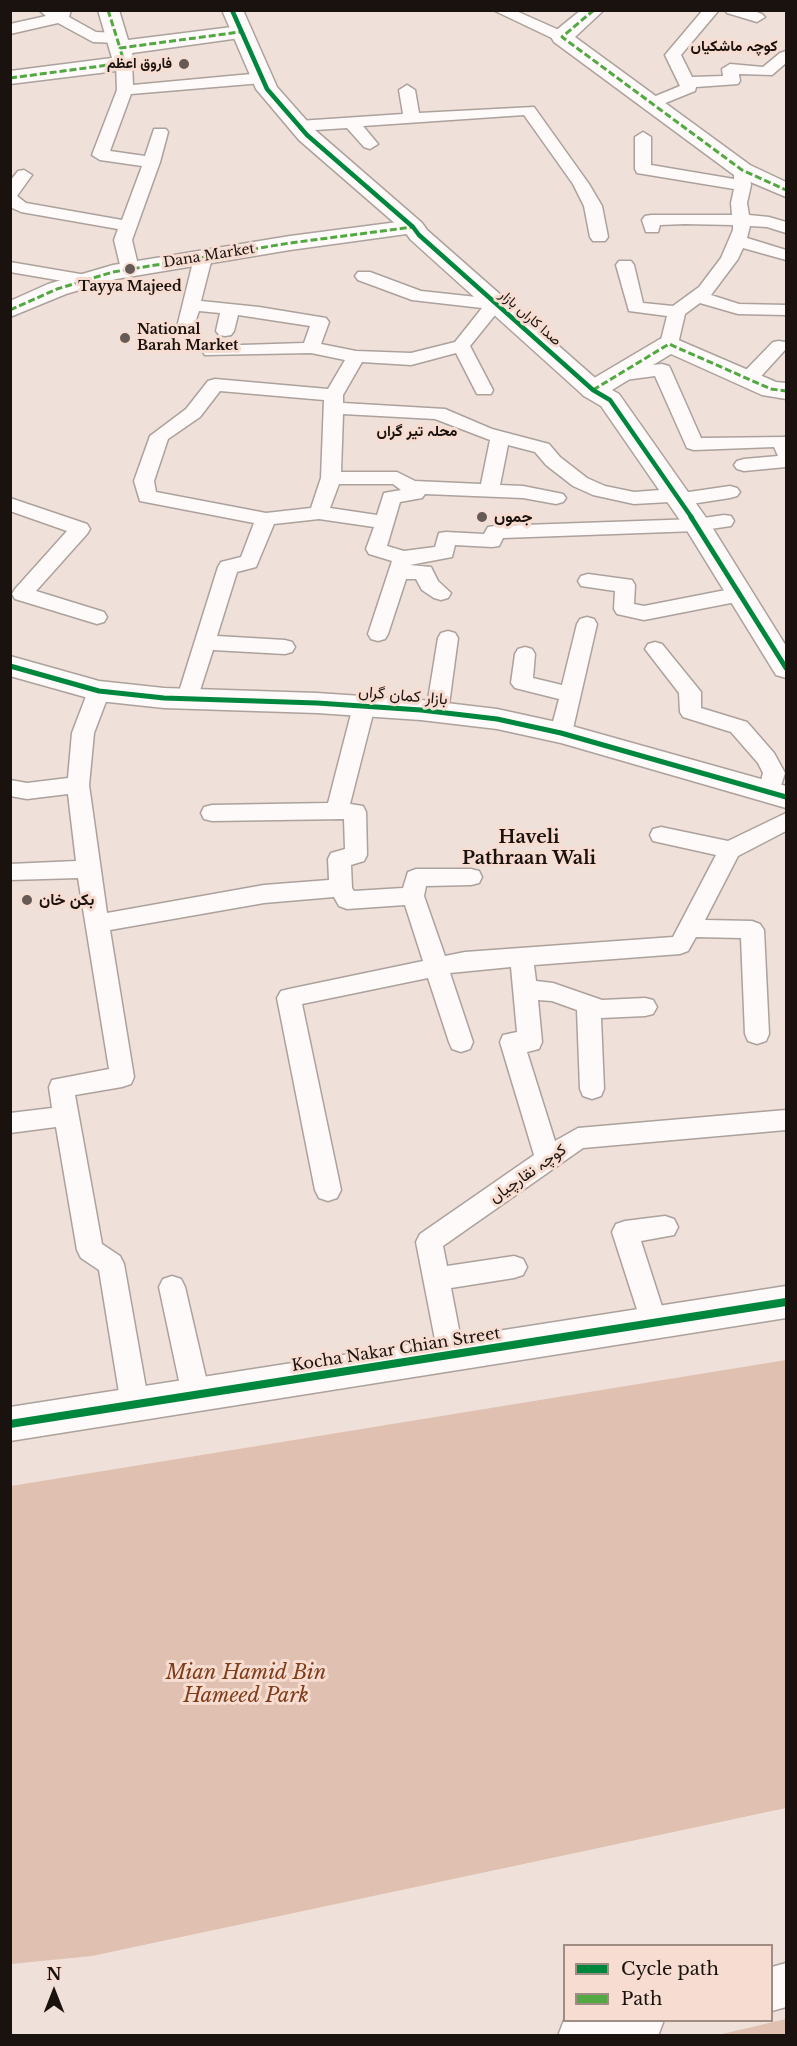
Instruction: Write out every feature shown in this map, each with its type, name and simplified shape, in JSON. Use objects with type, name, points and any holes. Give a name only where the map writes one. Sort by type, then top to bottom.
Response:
[{"type":"street","points":[[108,10],[120,50]]},
{"type":"street","points":[[594,10],[562,37],[652,103],[742,177],[786,190]]},
{"type":"street","points":[[10,78],[236,21]]},
{"type":"street","name":"صدا کاراں بازار","points":[[236,21],[267,88],[299,126],[414,227],[419,235],[495,304],[593,390],[610,400],[676,498],[697,525],[786,668]]},
{"type":"street","name":"Dana Market","points":[[10,310],[57,289],[130,269],[290,243],[414,227]]},
{"type":"street","points":[[593,390],[669,344],[771,389],[786,391]]},
{"type":"street","name":"بازار کمان گراں","points":[[10,666],[99,691],[164,698],[364,706],[496,719],[561,733],[778,794]]},
{"type":"street","name":"Kocha Nakar Chian Street","points":[[10,1424],[786,1302]]},
{"type":"street","points":[[580,2036],[634,2022]]},
{"type":"lane","points":[[500,10],[562,37]]},
{"type":"lane","points":[[652,103],[689,88],[673,55],[712,10]]},
{"type":"lane","points":[[732,10],[758,16]]},
{"type":"lane","points":[[10,29],[57,13],[93,37],[120,50],[125,90],[100,155],[152,162]]},
{"type":"lane","points":[[686,82],[732,81],[730,69],[766,72],[786,56]]},
{"type":"lane","points":[[125,90],[262,78]]},
{"type":"lane","points":[[407,90],[412,117]]},
{"type":"lane","points":[[477,96],[482,113]]},
{"type":"lane","points":[[299,126],[528,110],[581,183],[593,206],[599,237]]},
{"type":"lane","points":[[350,121],[370,144]]},
{"type":"lane","points":[[130,269],[123,240],[152,162],[160,132]]},
{"type":"lane","points":[[643,137],[643,169],[742,177],[740,203],[742,230],[729,259],[705,291],[677,312],[669,344]]},
{"type":"lane","points":[[10,193],[24,175]]},
{"type":"lane","points":[[10,200],[21,207],[128,226]]},
{"type":"lane","points":[[652,228],[651,220],[740,220],[770,222],[786,228]]},
{"type":"lane","points":[[736,240],[786,255]]},
{"type":"lane","points":[[186,327],[203,258]]},
{"type":"lane","points":[[625,265],[635,307],[677,312]]},
{"type":"lane","points":[[10,267],[86,280]]},
{"type":"lane","points":[[364,276],[418,296],[495,304]]},
{"type":"lane","points":[[697,297],[738,309],[786,310]]},
{"type":"lane","points":[[211,351],[311,348],[356,356],[411,359],[461,346],[495,304]]},
{"type":"lane","points":[[192,305],[320,322],[311,348]]},
{"type":"lane","points":[[225,331],[230,309]]},
{"type":"lane","points":[[461,346],[484,390]]},
{"type":"lane","points":[[748,379],[779,346]]},
{"type":"lane","points":[[247,388],[256,351]]},
{"type":"lane","points":[[318,513],[331,478],[334,402],[356,356]]},
{"type":"lane","points":[[617,375],[662,370],[694,444],[780,441],[786,453]]},
{"type":"lane","points":[[385,522],[318,513],[266,519],[147,497],[144,481],[159,436],[193,413],[215,385],[334,402],[438,413],[500,437],[542,448],[553,461],[580,482],[600,491],[634,498],[676,498],[730,492]]},
{"type":"lane","points":[[489,490],[500,437]]},
{"type":"lane","points":[[744,465],[786,461]]},
{"type":"lane","points":[[331,478],[397,478],[410,487],[415,494],[391,497],[376,549],[400,565],[424,572],[429,585],[441,593]]},
{"type":"lane","points":[[410,487],[523,492],[556,498]]},
{"type":"lane","points":[[10,504],[80,529],[22,594],[97,617]]},
{"type":"lane","points":[[188,698],[228,567],[249,562],[266,519]]},
{"type":"lane","points":[[400,565],[445,552],[446,538],[492,541],[495,532],[697,525],[724,521]]},
{"type":"lane","points":[[378,634],[400,565]]},
{"type":"lane","points":[[588,581],[625,585],[624,609],[644,613],[741,594]]},
{"type":"lane","points":[[561,733],[588,624]]},
{"type":"lane","points":[[437,712],[448,638]]},
{"type":"lane","points":[[204,642],[285,647]]},
{"type":"lane","points":[[655,649],[690,692],[691,712],[739,728],[766,758],[774,773],[778,794]]},
{"type":"lane","points":[[525,654],[522,682],[571,694]]},
{"type":"lane","points":[[99,691],[82,733],[78,785],[88,869],[122,1077],[61,1087],[90,1250],[111,1264],[135,1405]]},
{"type":"lane","points":[[338,811],[364,706]]},
{"type":"lane","points":[[10,788],[27,791],[78,785]]},
{"type":"lane","points":[[212,813],[355,812],[356,855],[339,859],[341,888],[347,900],[413,896]]},
{"type":"lane","points":[[328,1190],[289,998],[465,962],[680,945],[730,850],[786,821]]},
{"type":"lane","points":[[661,835],[730,850]]},
{"type":"lane","points":[[10,872],[88,869]]},
{"type":"lane","points":[[461,1042],[413,896],[416,878],[471,877]]},
{"type":"lane","points":[[97,923],[264,894],[341,888]]},
{"type":"lane","points":[[689,928],[752,930],[757,1034]]},
{"type":"lane","points":[[522,957],[530,1042],[512,1042],[548,1160]]},
{"type":"lane","points":[[525,989],[553,992],[601,1009],[645,1006]]},
{"type":"lane","points":[[589,1005],[591,1089]]},
{"type":"lane","points":[[10,1123],[66,1116]]},
{"type":"lane","name":"کوچہ نقارچیاں","points":[[451,1355],[429,1242],[578,1138],[786,1120]]},
{"type":"lane","points":[[654,1322],[625,1232],[664,1227]]},
{"type":"lane","points":[[436,1279],[514,1267]]},
{"type":"lane","points":[[172,1287],[196,1395]]},
{"type":"green space","name":"Mian Hamid Bin Hameed Park","points":[[786,1360],[786,1808],[92,1956],[11,1964],[11,1486]]},
{"type":"green space","points":[[786,2019],[786,2035],[718,2035]]},
{"type":"marked path","points":[[108,10],[120,48]]},
{"type":"marked path","points":[[594,10],[562,37],[742,170],[786,190]]},
{"type":"marked path","points":[[10,78],[124,63],[120,48],[240,32]]},
{"type":"marked path","points":[[10,310],[57,289],[113,272],[290,243],[413,227]]},
{"type":"marked path","points":[[593,390],[669,344],[771,389],[786,391]]},
{"type":"cycle path","points":[[232,10],[267,89],[307,135],[413,227],[419,235],[593,390],[610,400],[697,525],[786,668]]},
{"type":"cycle path","points":[[10,666],[99,691],[164,698],[317,703],[421,710],[497,719],[561,733],[786,797]]},
{"type":"cycle path","points":[[10,1424],[786,1302]]},
{"type":"place","name":"فاروق اعظم","points":[[184,64]]},
{"type":"place","name":"Tayya Majeed","points":[[130,269]]},
{"type":"place","name":"National Barah Market","points":[[125,338]]},
{"type":"place","name":"جموں","points":[[482,517]]},
{"type":"place","name":"بکن خان","points":[[27,900]]},
{"type":"district","name":"کوچہ ماشکیاں","points":[[734,47]]},
{"type":"district","name":"محلہ تیر گراں","points":[[417,432]]},
{"type":"district","name":"Haveli Pathraan Wali","points":[[529,848]]}]
